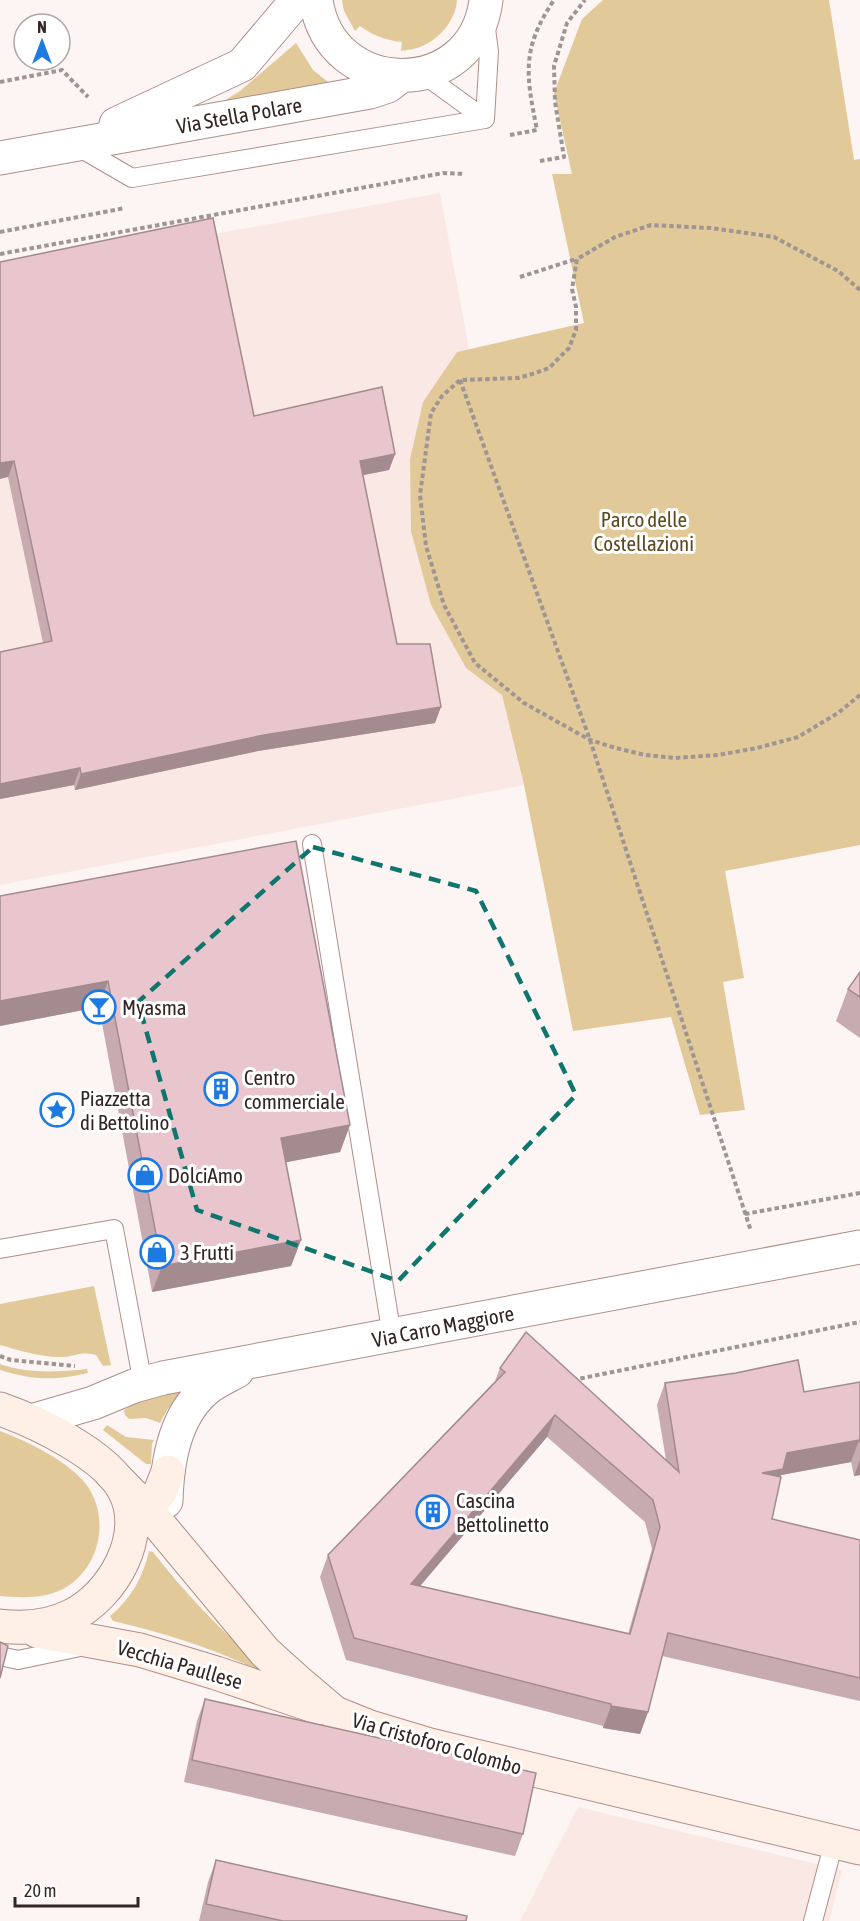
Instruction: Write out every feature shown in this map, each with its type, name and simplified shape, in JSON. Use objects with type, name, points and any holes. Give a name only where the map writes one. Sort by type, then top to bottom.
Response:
[{"type":"main road","name":"Via Cristoforo Colombo","points":[[0,1409],[51,1431],[85,1452],[110,1472],[148,1522],[266,1652],[335,1713],[370,1727],[430,1745],[847,1845]]},
{"type":"main road","points":[[10,1627],[61,1620],[86,1607],[112,1579],[121,1565],[130,1538],[148,1522]]},
{"type":"main road","name":"Vecchia Paullese","points":[[10,1627],[108,1643],[187,1664],[335,1713]]},
{"type":"street","name":"Via Stella Polare","points":[[73,144],[242,65],[297,0]]},
{"type":"street","points":[[316,0],[318,12],[327,33],[340,51],[358,65],[379,74],[412,75]]},
{"type":"street","name":"Via Stella Polare","points":[[0,158],[370,92],[412,75],[442,67],[472,40],[489,5]]},
{"type":"street","name":"Via Carro Maggiore","points":[[32,1421],[93,1403],[163,1378],[860,1247]]},
{"type":"street","points":[[148,1522],[168,1472],[175,1439],[199,1396],[209,1386],[255,1362]]},
{"type":"lane","points":[[485,119],[489,5]]},
{"type":"lane","points":[[412,75],[485,119]]},
{"type":"lane","points":[[73,144],[132,178],[485,119]]},
{"type":"lane","points":[[312,844],[392,1336]]},
{"type":"lane","points":[[0,1249],[114,1229],[143,1384]]},
{"type":"lane","points":[[0,1656],[18,1660],[108,1643]]},
{"type":"lane","points":[[813,1921],[847,1845]]},
{"type":"path","points":[[540,161],[564,157],[555,102],[554,66],[567,23],[585,0]]},
{"type":"path","points":[[0,82],[62,70],[87,98],[99,95]]},
{"type":"path","points":[[0,254],[443,173],[465,174]]},
{"type":"path","points":[[520,277],[577,258],[615,237],[651,225],[711,228],[774,237],[838,271],[860,290]]},
{"type":"path","points":[[577,258],[572,289],[576,307],[576,330],[569,348],[549,368],[532,374],[518,378],[460,380],[442,396],[431,413],[420,495],[426,546],[444,605],[475,663],[525,703],[590,740],[645,755],[675,758],[718,755],[798,737],[838,714],[860,696]]},
{"type":"path","points":[[460,380],[590,740],[762,1266]]},
{"type":"path","points":[[746,1214],[860,1193]]},
{"type":"path","points":[[566,1382],[860,1322]]},
{"type":"path","points":[[0,1356],[11,1360],[82,1367],[93,1403]]},
{"type":"highlighted area","points":[[313,847],[476,891],[576,1095],[398,1281],[197,1210],[138,1002]]},
{"type":"shaded area","points":[[440,193],[469,349],[457,352],[431,605],[466,667],[502,695],[524,785],[0,885],[0,277],[208,235]]},
{"type":"shaded area","points":[[578,1807],[842,1870],[829,1921],[520,1921]]},
{"type":"green space","points":[[342,0],[457,0],[450,22],[434,40],[420,47],[401,51],[402,42],[380,37],[360,26],[355,31],[344,11]]},
{"type":"green space","name":"Parco delle Costellazioni","points":[[603,0],[829,0],[854,160],[860,159],[860,845],[725,871],[744,978],[723,982],[745,1110],[700,1115],[671,1017],[573,1031],[524,785],[502,695],[466,668],[431,605],[411,531],[410,459],[423,402],[457,352],[584,323],[552,174],[572,174],[554,93],[582,19]]},
{"type":"green space","points":[[296,43],[313,70],[337,89],[201,115],[240,91]]},
{"type":"green space","points":[[94,1286],[111,1365],[103,1366],[96,1355],[91,1354],[47,1356],[0,1345],[0,1304]]},
{"type":"green space","points":[[0,1364],[32,1371],[87,1369],[88,1373],[54,1378],[23,1376],[0,1370]]},
{"type":"green space","points":[[185,1388],[167,1410],[160,1423],[146,1418],[129,1419],[125,1415],[124,1410],[139,1401]]},
{"type":"green space","points":[[107,1425],[126,1437],[154,1440],[151,1464],[146,1464],[103,1430]]},
{"type":"green space","points":[[0,1431],[34,1446],[69,1467],[86,1484],[98,1511],[100,1525],[95,1553],[79,1577],[68,1586],[52,1593],[26,1597],[0,1596]]},
{"type":"green space","points":[[149,1551],[153,1552],[218,1626],[263,1665],[260,1671],[188,1642],[113,1621],[110,1616],[135,1587]]},
{"type":"building","points":[[213,218],[254,416],[382,387],[395,454],[360,461],[397,644],[430,644],[441,707],[264,735],[81,774],[80,768],[0,784],[0,652],[52,641],[14,461],[0,463],[0,262]]},
{"type":"building","name":"Centro commerciale","points":[[296,841],[350,1125],[281,1138],[301,1240],[162,1266],[108,981],[0,1001],[0,896]]},
{"type":"building","points":[[860,972],[860,997],[848,989]]},
{"type":"building","points":[[526,1332],[679,1472],[665,1383],[736,1373],[798,1360],[804,1392],[860,1382],[860,1443],[859,1440],[787,1453],[783,1469],[762,1473],[781,1477],[772,1519],[860,1540],[860,1678],[668,1633],[648,1712],[611,1706],[611,1704],[354,1638],[328,1555],[505,1372],[500,1368]],"holes":[[[555,1415],[653,1500],[660,1527],[630,1634],[411,1584]]]},
{"type":"building","points":[[0,1642],[8,1646],[0,1678]]},
{"type":"building","points":[[205,1699],[536,1773],[523,1834],[192,1760]]},
{"type":"building","points":[[216,1860],[467,1916],[466,1921],[283,1921],[206,1904]]},
{"type":"place","name":"Myasma","points":[[99,1007]]},
{"type":"place","name":"Centro commerciale","points":[[221,1089]]},
{"type":"place","name":"Piazzetta di Bettolino","points":[[57,1110]]},
{"type":"place","name":"DolciAmo","points":[[145,1175]]},
{"type":"place","name":"3 Frutti","points":[[157,1252]]},
{"type":"place","name":"Cascina Bettolinetto","points":[[433,1512]]}]
